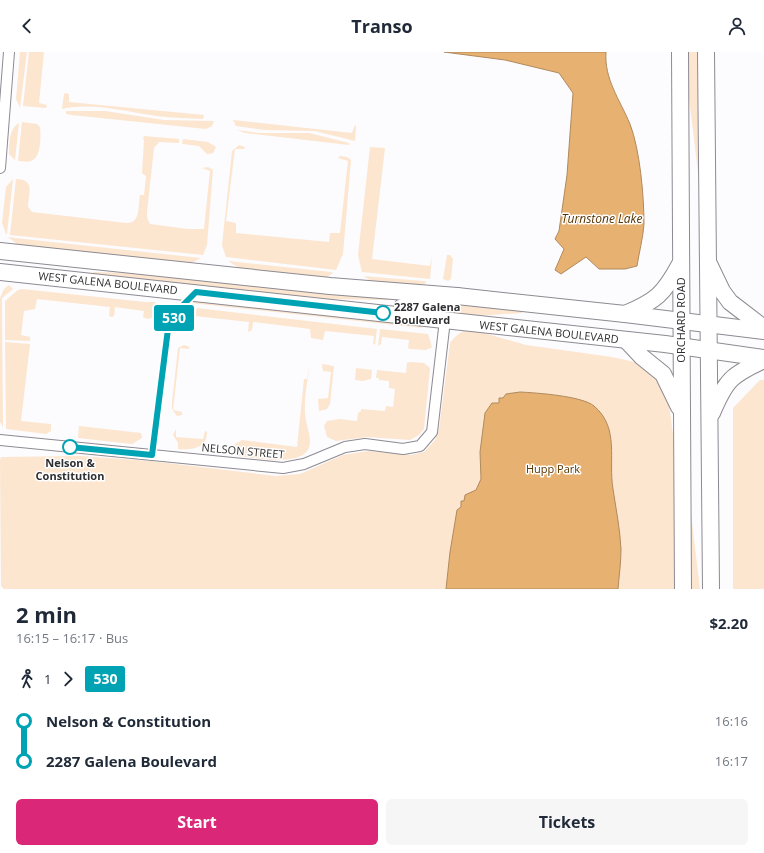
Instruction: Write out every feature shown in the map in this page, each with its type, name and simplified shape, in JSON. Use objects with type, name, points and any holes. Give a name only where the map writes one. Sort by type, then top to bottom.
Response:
[{"type":"main road","name":"ORCHARD ROAD","points":[[680,52],[683,589]]},
{"type":"main road","points":[[706,52],[711,589]]},
{"type":"main road","name":"WEST GALENA BOULEVARD","points":[[0,251],[338,286],[457,296],[764,331]]},
{"type":"main road","points":[[708,262],[722,291],[730,302],[764,328]]},
{"type":"main road","points":[[625,314],[658,297],[670,284],[681,263]]},
{"type":"main road","name":"WEST GALENA BOULEVARD","points":[[0,272],[626,340],[764,359]]},
{"type":"main road","points":[[384,313],[407,306],[439,307],[448,305],[457,296]]},
{"type":"main road","points":[[626,340],[642,357],[662,374],[682,414]]},
{"type":"main road","points":[[709,420],[726,383],[734,374],[764,359]]},
{"type":"street","points":[[0,168],[9,52]]},
{"type":"street","name":"NELSON STREET","points":[[0,440],[283,468],[304,464],[345,447],[365,444],[403,449],[420,446],[432,432],[445,320]]},
{"type":"green space","points":[[20,52],[27,52],[20,108],[16,99]]},
{"type":"green space","points":[[29,52],[44,52],[39,103],[47,105],[46,108],[23,106]]},
{"type":"green space","points":[[686,52],[700,52],[701,181],[699,181],[686,73]]},
{"type":"green space","points":[[64,94],[69,94],[69,102],[204,115],[203,119],[163,117],[98,107],[74,107],[62,109]]},
{"type":"green space","points":[[66,111],[105,111],[164,120],[214,121],[212,126],[206,129],[72,115],[66,114]]},
{"type":"green space","points":[[233,120],[352,133],[355,125],[355,141],[315,131],[265,130],[236,126]]},
{"type":"green space","points":[[22,122],[37,124],[40,127],[38,154],[33,160],[26,162],[18,161]]},
{"type":"green space","points":[[19,123],[15,160],[9,154],[10,141],[13,129]]},
{"type":"green space","points":[[237,130],[259,133],[309,133],[349,143],[349,145],[245,133]]},
{"type":"green space","points":[[144,136],[179,139],[179,143],[159,142],[154,148],[147,212],[147,218],[150,224],[188,229],[204,229],[210,171],[202,168],[208,167],[213,170],[207,245],[203,255],[10,235],[16,179],[26,182],[30,187],[28,207],[32,212],[126,223],[134,220],[138,213],[140,195],[144,195],[146,176],[142,173]]},
{"type":"green space","points":[[183,139],[208,142],[216,147],[213,153],[207,154],[199,146],[182,144]]},
{"type":"green space","points":[[239,145],[245,147],[244,149],[235,149],[226,221],[236,223],[236,233],[329,242],[330,233],[340,233],[348,161],[338,158],[340,156],[347,157],[351,160],[343,254],[336,270],[226,257],[222,245],[232,151]]},
{"type":"green space","points":[[370,147],[385,148],[372,259],[430,266],[432,256],[430,279],[362,272],[358,255]]},
{"type":"green space","points":[[13,179],[6,234],[2,223],[6,187]]},
{"type":"green space","points":[[8,237],[201,258],[191,263],[22,246]]},
{"type":"green space","points":[[447,255],[450,255],[453,259],[451,279],[448,281],[443,279]]},
{"type":"green space","points":[[228,261],[333,273],[326,278],[241,269]]},
{"type":"green space","points":[[93,272],[169,274],[390,297],[389,300],[315,299],[93,276]]},
{"type":"green space","points":[[364,276],[427,282],[421,286],[372,282]]},
{"type":"green space","points":[[9,285],[13,289],[2,298],[3,427],[0,422],[0,298],[4,289]]},
{"type":"green space","points":[[22,289],[155,302],[159,312],[155,317],[147,319],[143,317],[144,311],[115,307],[114,316],[112,317],[109,316],[110,307],[37,299],[35,309],[24,311],[21,335],[30,337],[30,341],[5,340],[5,301],[18,290]]},
{"type":"green space","points":[[199,301],[418,325],[423,328],[191,303]]},
{"type":"green space","points":[[460,303],[522,310],[522,313],[474,316],[444,312]]},
{"type":"green space","points":[[197,308],[377,329],[375,345],[373,343],[374,336],[325,331],[323,340],[311,338],[310,329],[253,322],[252,330],[248,332],[249,322],[195,316]]},
{"type":"green space","points":[[380,329],[428,334],[432,347],[426,350],[410,349],[408,348],[409,340],[382,337],[381,344],[378,346]]},
{"type":"green space","name":"Hupp Park","points":[[470,329],[526,345],[612,357],[639,363],[657,376],[668,397],[674,442],[676,589],[4,589],[1,586],[1,457],[80,456],[150,461],[276,476],[300,474],[343,455],[368,451],[411,455],[424,452],[435,440],[439,429],[450,343],[458,334]]},
{"type":"green space","points":[[5,342],[30,344],[21,421],[51,424],[51,431],[46,434],[6,429]]},
{"type":"green space","points":[[184,345],[190,347],[188,349],[180,348],[173,410],[182,412],[182,415],[177,416],[172,409],[172,402],[178,348]]},
{"type":"green space","points":[[310,363],[305,406],[305,416],[310,442],[307,451],[301,456],[280,460],[237,456],[233,453],[234,445],[242,440],[297,447],[304,379],[307,379]]},
{"type":"green space","points":[[407,363],[424,363],[430,368],[424,429],[419,435],[410,440],[367,437],[336,441],[327,437],[324,426],[327,421],[339,419],[357,421],[358,413],[361,409],[385,411],[386,406],[393,407],[395,389],[389,388],[389,381],[379,380],[379,378],[376,378],[377,370],[406,373]]},
{"type":"green space","points":[[322,364],[334,366],[330,404],[327,409],[319,411],[318,399],[328,398],[331,372],[323,371]]},
{"type":"green space","points":[[356,368],[372,370],[371,379],[363,381],[355,380]]},
{"type":"green space","points":[[760,380],[764,380],[764,589],[733,589],[733,408]]},
{"type":"green space","points":[[79,426],[141,433],[142,438],[132,444],[78,438]]},
{"type":"green space","points":[[176,429],[176,437],[203,439],[205,431],[207,432],[206,438],[201,445],[193,449],[178,449],[178,443],[173,435]]},
{"type":"green space","points":[[688,514],[691,514],[700,589],[689,589]]},
{"type":"water","name":"Turnstone Lake","points":[[444,52],[606,52],[606,62],[610,80],[630,124],[639,160],[644,224],[637,266],[625,269],[599,269],[586,257],[561,274],[555,270],[564,249],[555,239],[559,231],[567,175],[573,93],[559,73],[505,60]]},
{"type":"water","points":[[520,392],[570,397],[580,400],[594,406],[602,415],[607,424],[610,434],[613,489],[621,549],[618,589],[446,589],[457,510],[461,507],[461,501],[464,501],[465,495],[476,490],[481,479],[480,452],[485,413],[492,403],[499,403],[499,398],[503,398],[506,394]]},
{"type":"bus line","name":"530","points":[[70,447],[152,455],[168,329],[181,307],[188,298],[196,292],[383,313]]},
{"type":"place","name":"2287 Galena Boulevard","points":[[383,313]]},
{"type":"place","name":"Nelson & Constitution","points":[[70,447]]}]
